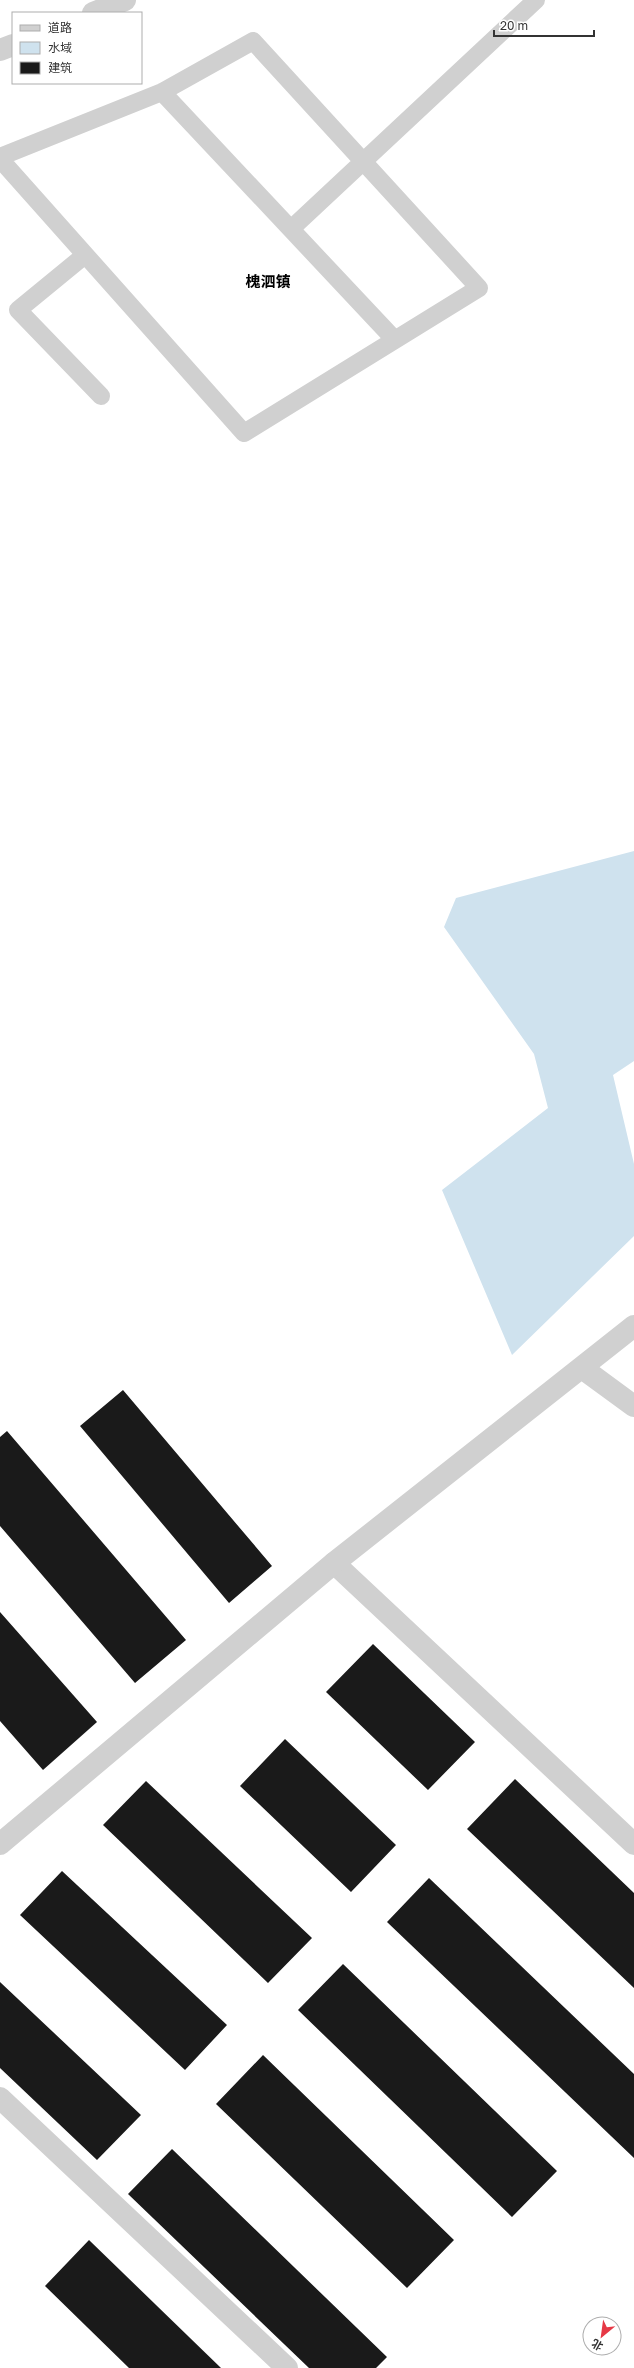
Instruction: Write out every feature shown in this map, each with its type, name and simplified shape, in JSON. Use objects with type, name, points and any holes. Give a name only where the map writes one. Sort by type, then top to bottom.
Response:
[{"type":"street","points":[[95,12],[125,0]]},
{"type":"street","points":[[0,50],[12,45]]},
{"type":"street","points":[[0,1844],[334,1563],[634,1326]]},
{"type":"street","points":[[582,1368],[634,1406]]},
{"type":"street","points":[[334,1563],[634,1844]]},
{"type":"street","points":[[0,2098],[287,2368]]},
{"type":"lane","points":[[292,228],[536,0]]},
{"type":"lane","points":[[253,41],[364,162],[479,288],[394,339],[244,433],[0,158],[162,92],[253,41]]},
{"type":"lane","points":[[162,92],[292,228],[394,339]]},
{"type":"lane","points":[[85,255],[18,310],[101,396]]},
{"type":"water","points":[[634,851],[634,1061],[613,1075],[634,1164],[634,1236],[512,1355],[442,1190],[548,1108],[534,1054],[444,927],[456,898]]},
{"type":"building","points":[[123,1390],[272,1566],[229,1603],[80,1426]]},
{"type":"building","points":[[7,1431],[186,1640],[135,1683],[0,1526],[0,1437]]},
{"type":"building","points":[[0,1612],[97,1722],[43,1770],[0,1721]]},
{"type":"building","points":[[373,1644],[475,1742],[428,1790],[326,1692]]},
{"type":"building","points":[[285,1739],[396,1845],[351,1892],[240,1786]]},
{"type":"building","points":[[515,1779],[634,1893],[634,1988],[467,1829]]},
{"type":"building","points":[[146,1781],[312,1938],[268,1983],[103,1825]]},
{"type":"building","points":[[62,1871],[227,2025],[185,2070],[20,1915]]},
{"type":"building","points":[[429,1878],[634,2074],[634,2158],[387,1922]]},
{"type":"building","points":[[343,1964],[557,2171],[512,2217],[298,2010]]},
{"type":"building","points":[[0,1982],[141,2115],[97,2160],[0,2068]]},
{"type":"building","points":[[263,2055],[454,2240],[407,2288],[216,2104]]},
{"type":"building","points":[[172,2149],[387,2357],[376,2368],[309,2368],[128,2194]]},
{"type":"building","points":[[89,2240],[221,2368],[129,2368],[45,2286]]},
{"type":"district","name":"槐泗镇","points":[[268,281]]}]
